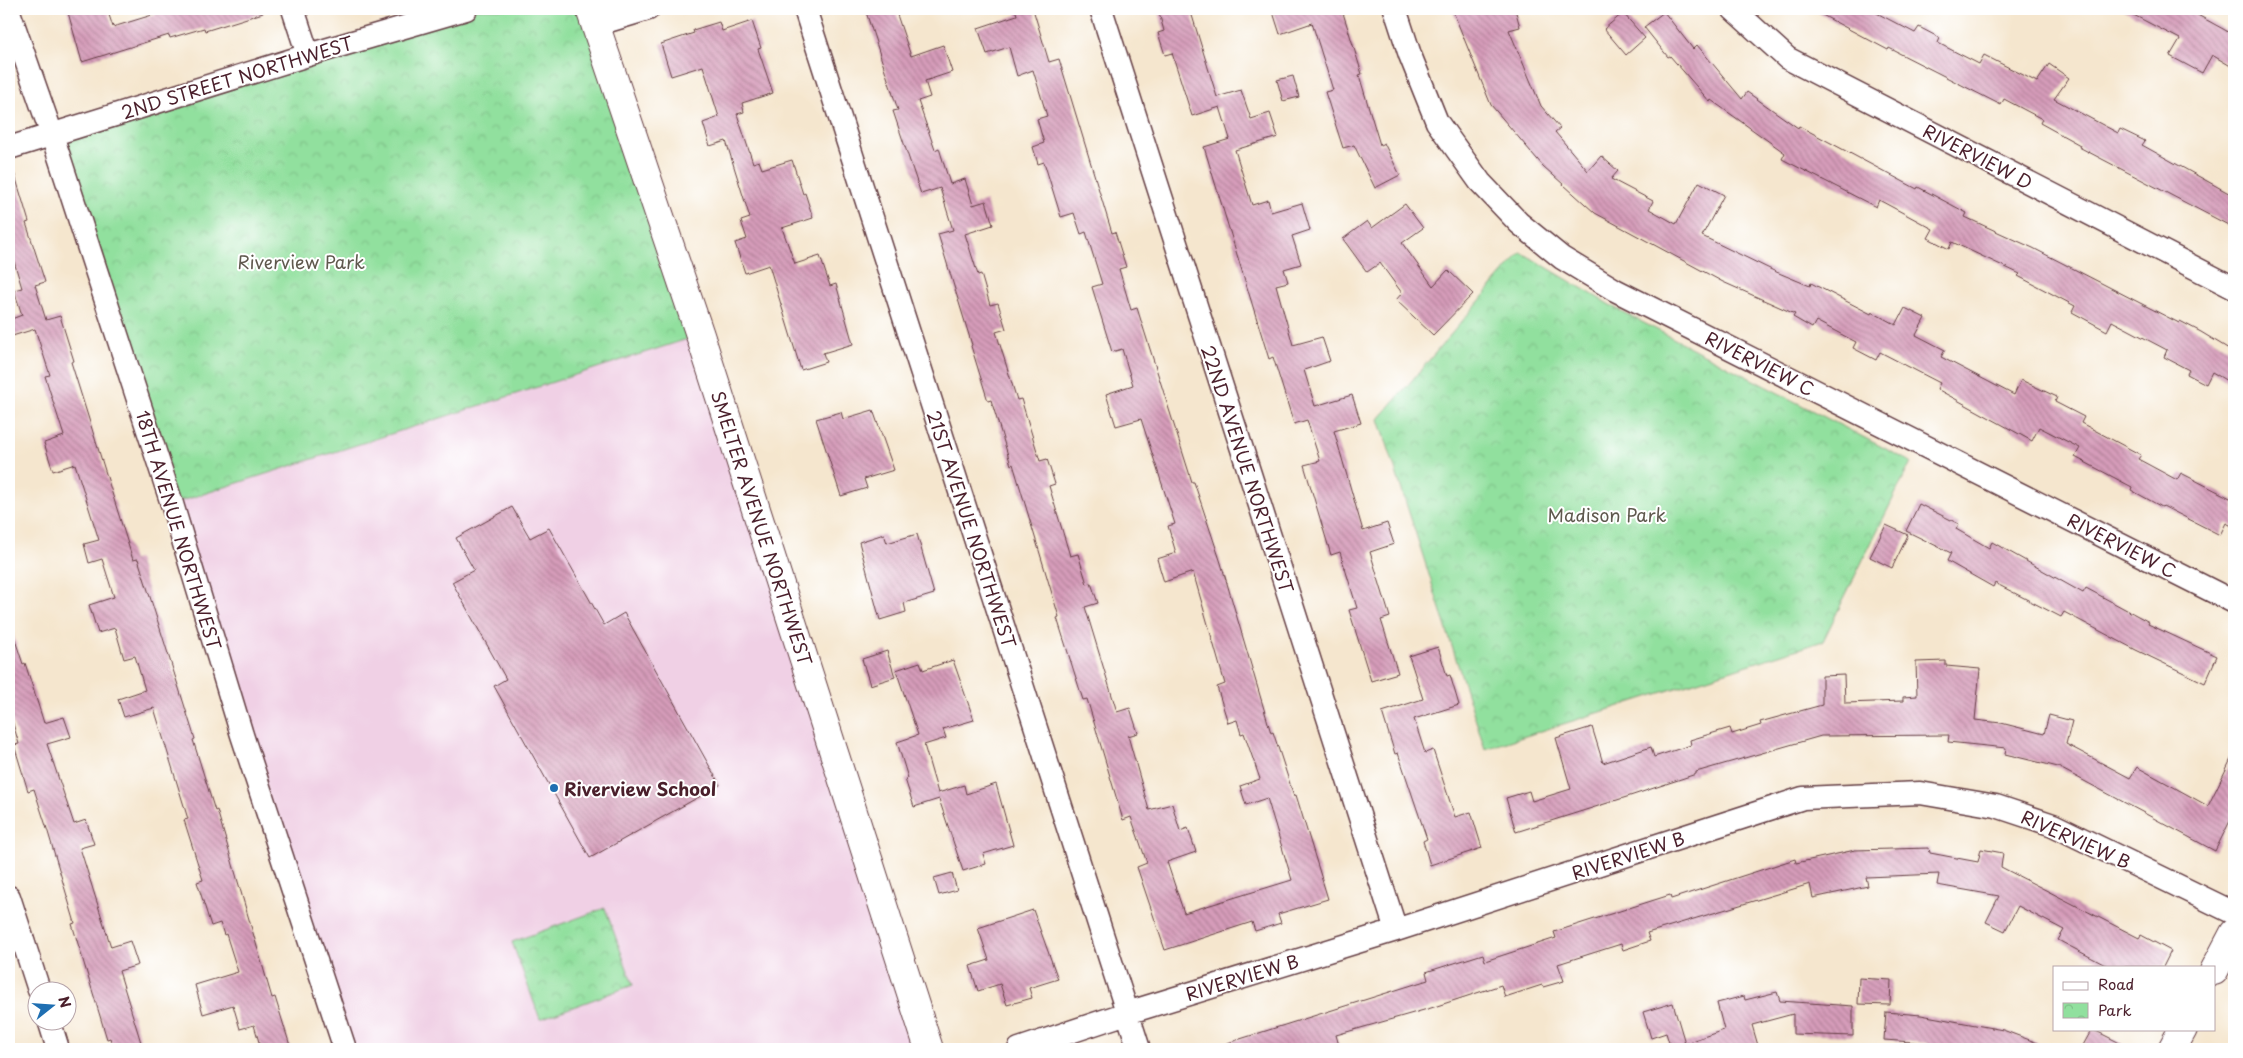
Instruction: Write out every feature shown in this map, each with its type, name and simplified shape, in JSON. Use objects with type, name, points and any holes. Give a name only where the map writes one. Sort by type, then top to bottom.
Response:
[{"type":"street","points":[[293,9],[308,55]]},
{"type":"street","name":"2ND STREET NORTHWEST","points":[[9,148],[308,55],[466,9]]},
{"type":"street","points":[[593,17],[648,9]]},
{"type":"street","name":"21ST AVENUE NORTHWEST","points":[[805,9],[1139,1049]]},
{"type":"street","name":"22ND AVENUE NORTHWEST","points":[[1101,9],[1396,930]]},
{"type":"street","name":"RIVERVIEW C","points":[[1395,9],[1410,55],[1438,122],[1480,182],[1519,224],[1562,258],[1615,290],[2234,602]]},
{"type":"street","name":"RIVERVIEW D","points":[[1733,9],[1787,58],[2234,288]]},
{"type":"street","name":"18TH AVENUE NORTHWEST","points":[[9,12],[52,135],[169,494],[256,780],[345,1049]]},
{"type":"street","name":"SMELTER AVENUE NORTHWEST","points":[[593,17],[700,335],[929,1049]]},
{"type":"street","name":"RIVERVIEW B","points":[[1019,1049],[1127,1013],[1396,930],[1803,798],[1920,793],[1996,806],[2053,825],[2234,914]]},
{"type":"street","points":[[9,897],[36,980]]},
{"type":"street","points":[[2216,966],[2234,933]]},
{"type":"street","points":[[52,1030],[58,1049]]},
{"type":"shaded area","name":"Riverview School","points":[[700,335],[929,1049],[347,1049],[172,504]]},
{"type":"green space","name":"Riverview Park","points":[[471,9],[591,9],[700,335],[172,504],[52,135]]},
{"type":"green space","name":"Madison Park","points":[[1521,252],[1615,308],[1911,462],[1823,641],[1485,749],[1379,419]]},
{"type":"green space","points":[[605,908],[633,985],[540,1019],[512,942]]},
{"type":"building","points":[[67,9],[107,9],[113,27],[162,12],[161,9],[263,9],[263,13],[205,31],[204,28],[170,38],[169,35],[82,62]]},
{"type":"building","points":[[865,9],[895,9],[911,56],[943,45],[952,72],[925,81],[930,97],[918,101],[935,150],[939,148],[950,184],[965,179],[973,205],[986,201],[993,225],[965,234],[978,275],[981,274],[990,305],[998,303],[1006,329],[996,332],[1017,400],[1021,399],[1040,461],[1047,459],[1055,484],[1049,486],[1070,556],[1078,554],[1087,584],[1091,583],[1098,603],[1085,607],[1117,712],[1130,708],[1138,733],[1128,736],[1149,810],[1172,804],[1180,831],[1188,828],[1196,852],[1167,862],[1184,913],[1292,880],[1267,798],[1246,805],[1240,786],[1260,779],[1244,733],[1241,734],[1237,720],[1228,723],[1217,687],[1225,684],[1193,572],[1164,582],[1157,559],[1176,553],[1168,526],[1175,524],[1141,419],[1116,426],[1106,394],[1133,385],[1122,349],[1112,352],[1092,287],[1102,284],[1086,232],[1081,234],[1074,213],[1061,217],[1044,162],[1038,164],[1033,147],[1044,143],[1037,119],[1047,116],[1033,70],[1017,76],[1009,47],[987,54],[978,28],[1017,15],[1015,9],[1033,9],[1049,62],[1059,59],[1112,233],[1115,232],[1126,267],[1119,269],[1131,310],[1137,308],[1192,482],[1194,482],[1221,563],[1271,733],[1273,732],[1294,796],[1296,795],[1328,899],[1278,914],[1281,923],[1255,931],[1252,922],[1165,950],[1137,867],[1147,863],[1131,817],[1123,820],[1087,699],[1083,700],[1057,618],[1059,617],[1013,464],[1011,465],[991,400],[988,401],[971,346],[938,234],[953,230],[940,188],[921,194],[893,111],[898,110]]},
{"type":"building","points":[[1158,9],[1190,9],[1217,97],[1241,90],[1251,119],[1270,113],[1278,137],[1235,150],[1252,205],[1268,200],[1271,212],[1302,203],[1310,230],[1292,236],[1301,264],[1284,269],[1288,282],[1276,285],[1293,345],[1322,337],[1330,361],[1304,370],[1315,406],[1352,395],[1361,423],[1334,431],[1363,531],[1387,523],[1394,544],[1370,552],[1390,617],[1381,620],[1398,673],[1371,681],[1349,610],[1357,608],[1340,552],[1331,555],[1304,465],[1320,461],[1307,420],[1294,424],[1273,357],[1269,359],[1204,147],[1230,139],[1220,107],[1192,116],[1172,53],[1165,55],[1158,33],[1164,31]]},
{"type":"building","points":[[1272,9],[1346,9],[1346,12],[1343,13],[1362,74],[1359,75],[1380,145],[1384,143],[1400,175],[1375,188],[1354,145],[1343,148],[1325,92],[1333,90],[1312,23],[1280,34]]},
{"type":"building","points":[[1452,9],[1515,9],[1520,27],[1509,30],[1541,106],[1560,128],[1555,132],[1588,171],[1601,156],[1618,171],[1611,179],[1653,201],[1649,209],[1676,224],[1699,182],[1724,195],[1702,236],[1774,271],[1810,286],[1811,283],[1896,325],[1905,308],[1925,318],[1916,335],[1945,350],[1941,357],[2014,395],[2021,380],[2057,397],[2055,402],[2084,417],[2081,423],[2141,455],[2138,459],[2177,480],[2181,473],[2234,500],[2234,527],[2226,523],[2220,535],[2162,507],[2131,490],[2132,487],[2075,457],[2080,448],[2039,427],[2032,441],[1937,389],[1940,383],[1880,352],[1876,360],[1853,348],[1856,342],[1816,321],[1812,328],[1793,317],[1795,314],[1723,282],[1595,213],[1543,166],[1491,105]]},
{"type":"building","points":[[1811,9],[1869,9],[1915,33],[1919,27],[1940,38],[1938,43],[1979,64],[1984,55],[2037,82],[2049,64],[2069,78],[2054,99],[2118,133],[2120,129],[2145,141],[2142,145],[2234,196],[2234,228],[2079,147],[2080,145],[2040,123],[2042,119],[2004,99],[2001,105],[1889,48],[1888,50]]},
{"type":"building","points":[[2122,9],[2183,9],[2194,13],[2234,35],[2234,68],[2212,55],[2202,73],[2170,56],[2180,39]]},
{"type":"building","points":[[1664,12],[1693,49],[1697,45],[1742,99],[1747,92],[1798,128],[1799,126],[1917,189],[1918,187],[1967,213],[1965,217],[2033,248],[2179,323],[2180,321],[2201,332],[2234,352],[2234,385],[2212,372],[2206,384],[2187,374],[2189,370],[2164,357],[2167,350],[2112,321],[2107,331],[2072,312],[2075,306],[2018,276],[2020,274],[1952,242],[1949,249],[1928,238],[1933,229],[1879,200],[1876,207],[1782,159],[1785,153],[1711,100],[1710,102],[1670,56],[1668,57],[1644,27]]},
{"type":"building","points":[[1623,13],[1645,38],[1626,55],[1604,29]]},
{"type":"building","points":[[752,21],[761,48],[758,49],[773,93],[742,103],[744,112],[737,114],[753,163],[759,161],[762,169],[792,160],[813,218],[782,228],[795,264],[820,256],[830,286],[836,284],[853,344],[823,353],[826,362],[801,370],[769,265],[745,273],[735,243],[747,239],[741,221],[750,218],[726,141],[710,146],[703,123],[719,117],[703,66],[671,76],[661,44],[694,33],[693,30],[719,22],[722,31]]},
{"type":"building","points":[[1293,76],[1299,97],[1283,101],[1277,80]]},
{"type":"building","points":[[13,169],[29,222],[26,223],[45,282],[35,285],[46,320],[60,316],[74,361],[71,362],[133,560],[138,559],[195,739],[193,740],[215,811],[217,810],[272,998],[275,997],[291,1049],[261,1049],[254,1025],[240,1029],[233,1005],[203,1014],[195,985],[238,972],[226,934],[224,935],[220,923],[211,926],[197,882],[203,880],[184,820],[188,819],[154,708],[124,717],[118,699],[145,690],[135,656],[124,659],[115,628],[98,633],[89,605],[114,597],[102,559],[89,563],[84,544],[99,540],[75,464],[53,471],[44,443],[64,436],[45,376],[50,375],[35,329],[9,337],[9,320],[22,315],[14,290],[22,288],[9,245],[9,170]]},
{"type":"building","points":[[1405,204],[1423,228],[1402,243],[1433,286],[1448,270],[1473,294],[1433,335],[1396,300],[1402,293],[1380,263],[1367,272],[1343,239],[1367,221],[1372,228]]},
{"type":"building","points":[[873,410],[894,470],[864,479],[867,488],[841,496],[816,419],[841,412],[843,419]]},
{"type":"building","points":[[1919,504],[1959,524],[1956,529],[1989,548],[1992,542],[2083,593],[2086,588],[2149,622],[2148,624],[2217,656],[2205,683],[2136,650],[2064,612],[2061,617],[1995,583],[1993,587],[1947,561],[1951,553],[1906,531]]},
{"type":"building","points":[[512,507],[530,538],[549,528],[604,625],[624,613],[720,785],[590,858],[494,686],[506,679],[452,582],[474,570],[456,538]]},
{"type":"building","points":[[1886,525],[1908,535],[1892,568],[1870,557]]},
{"type":"building","points":[[884,534],[887,543],[917,534],[934,594],[904,603],[906,612],[880,620],[859,542]]},
{"type":"building","points":[[12,631],[23,664],[25,663],[44,723],[64,717],[71,737],[47,744],[74,824],[86,820],[94,844],[80,848],[111,947],[130,941],[138,965],[119,971],[143,1049],[114,1049],[110,1038],[107,1039],[72,924],[75,923],[48,832],[34,789],[28,791],[14,745],[19,744],[9,710],[9,632]]},
{"type":"building","points":[[1438,647],[1447,676],[1450,675],[1459,705],[1414,719],[1425,753],[1433,750],[1455,817],[1471,812],[1482,848],[1430,865],[1423,841],[1427,839],[1398,753],[1395,754],[1382,712],[1423,699],[1409,656]]},
{"type":"building","points":[[887,651],[895,677],[870,685],[862,659]]},
{"type":"building","points":[[953,660],[974,720],[943,729],[946,738],[924,745],[938,793],[964,785],[966,794],[996,784],[1013,845],[983,854],[986,864],[963,871],[939,799],[914,807],[905,779],[908,778],[897,742],[918,735],[896,670],[920,662],[923,670]]},
{"type":"building","points":[[1946,661],[1946,666],[1980,669],[1975,720],[2001,723],[2044,734],[2049,715],[2072,721],[2066,744],[2130,778],[2137,767],[2208,806],[2234,753],[2234,813],[2215,851],[2058,767],[2005,754],[2006,748],[1948,742],[1949,735],[1821,736],[1696,772],[1696,774],[1633,795],[1516,832],[1506,798],[1529,791],[1532,801],[1571,789],[1556,738],[1592,727],[1603,763],[1651,747],[1654,757],[1691,745],[1690,740],[1730,728],[1732,734],[1761,725],[1760,722],[1822,705],[1822,676],[1844,675],[1845,703],[1903,701],[1903,697],[1917,696],[1916,662]]},
{"type":"building","points":[[1929,848],[1930,853],[1978,862],[1981,849],[2003,853],[2001,867],[2139,938],[2141,935],[2171,951],[2164,966],[2107,966],[2058,940],[2064,930],[2018,906],[2005,931],[1986,922],[1999,896],[1937,885],[1939,874],[1866,877],[1868,886],[1813,898],[1810,884],[1647,933],[1650,941],[1623,950],[1621,944],[1558,964],[1564,981],[1543,987],[1542,985],[1505,997],[1501,985],[1431,1008],[1336,1035],[1340,1049],[1222,1049],[1221,1045],[1428,980],[1426,972],[1483,954],[1485,961],[1556,938],[1554,932],[1670,895],[1671,899],[1795,859],[1796,863],[1855,850]]},
{"type":"building","points":[[952,873],[957,890],[939,895],[934,878]]},
{"type":"building","points":[[1033,910],[1058,979],[1029,988],[1032,998],[1007,1005],[1000,984],[978,991],[970,966],[989,960],[978,928]]},
{"type":"building","points":[[1859,978],[1891,980],[1890,1005],[1858,1004]]},
{"type":"building","points":[[1777,992],[1780,1001],[1853,1006],[1853,1036],[1793,1034],[1793,1014],[1752,1025],[1759,1049],[1671,1049],[1666,1033],[1651,1038],[1643,1012],[1673,1003],[1685,1043],[1724,1030],[1717,1003],[1744,996],[1745,1000]]},
{"type":"building","points":[[1886,1012],[1921,1015],[2003,1030],[2051,1049],[1951,1049],[1927,1045],[1927,1043],[1884,1040]]},
{"type":"building","points":[[2091,1030],[2094,1030],[2132,1049],[2081,1049]]},
{"type":"place","name":"Riverview School","points":[[554,788]]}]
